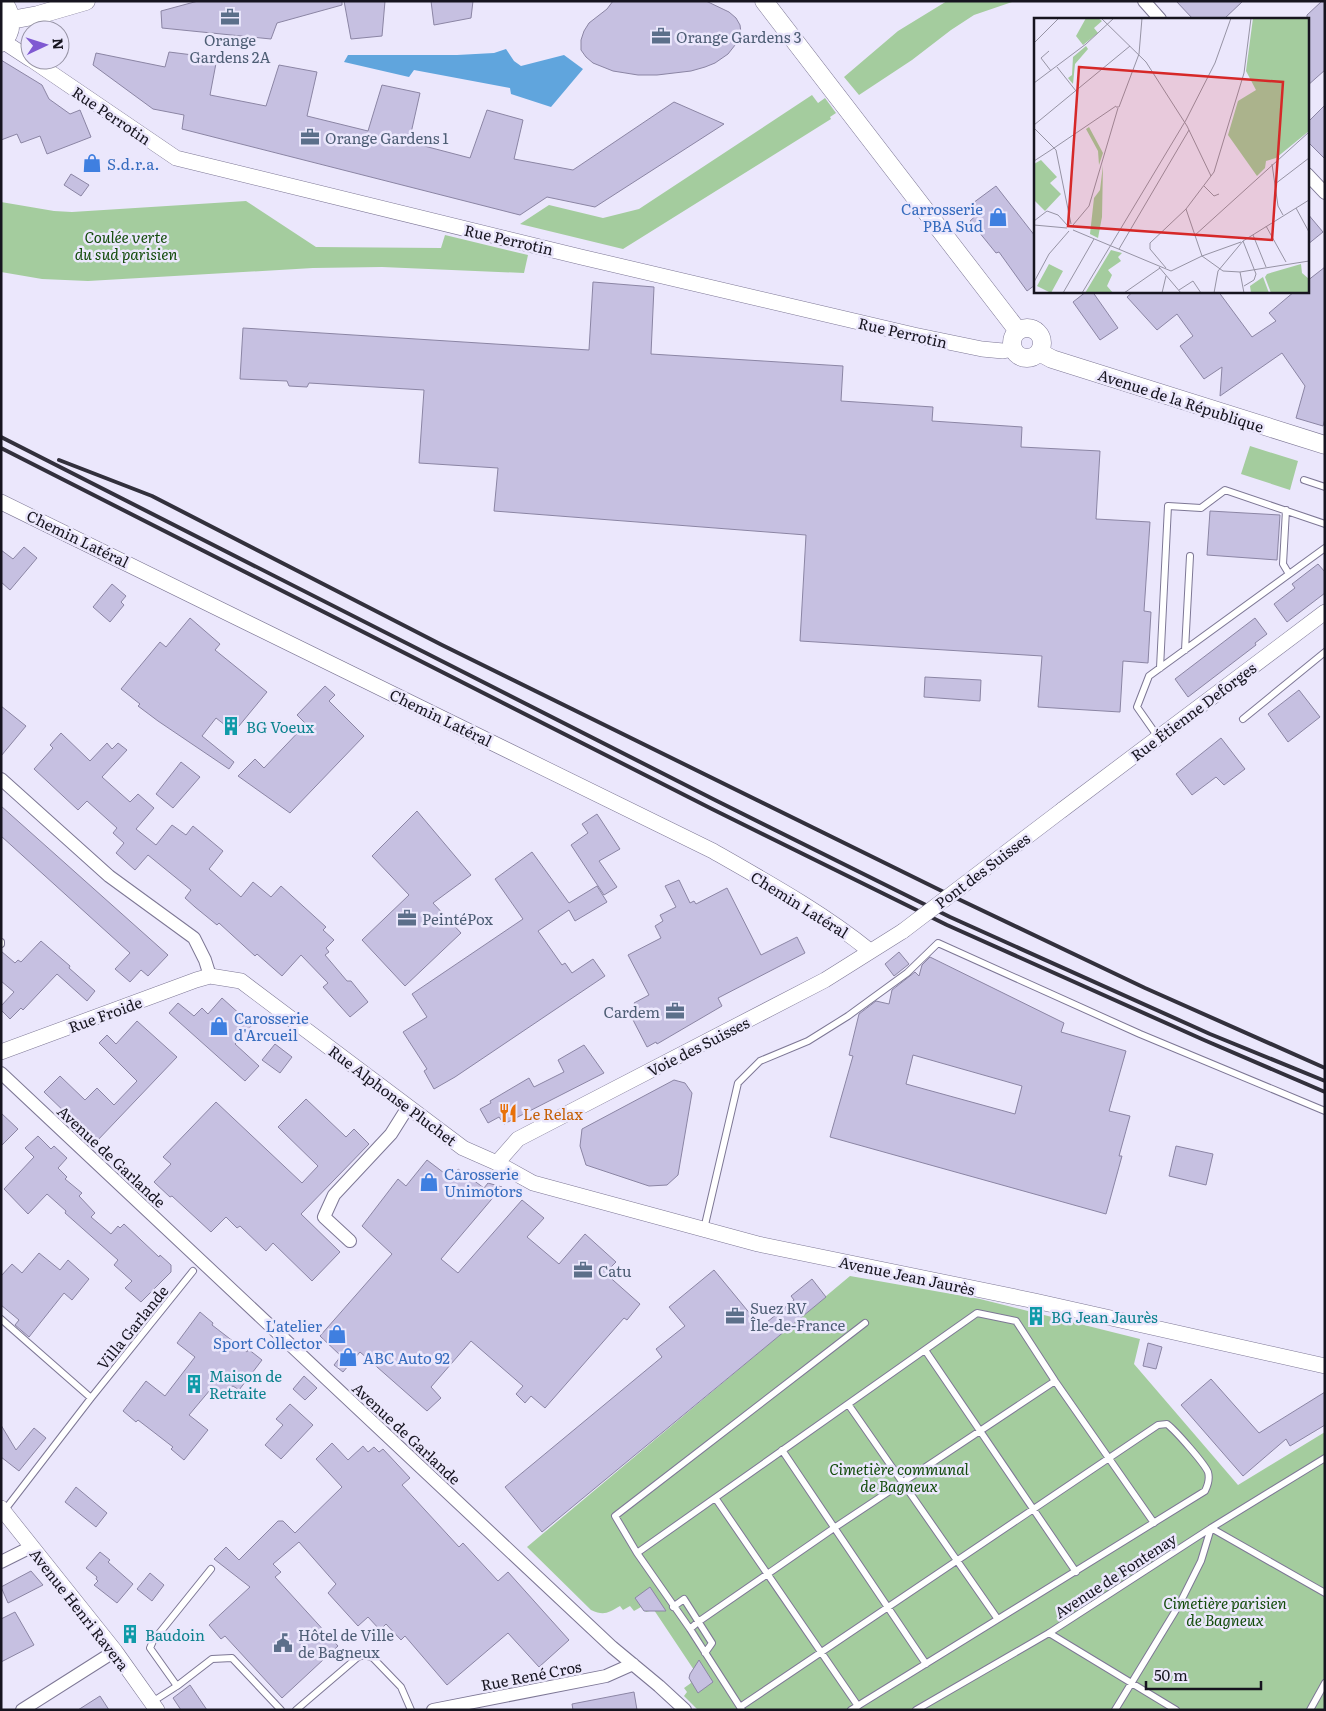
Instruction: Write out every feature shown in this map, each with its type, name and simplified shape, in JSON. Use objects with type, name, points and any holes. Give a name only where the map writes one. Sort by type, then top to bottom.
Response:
[{"type":"main road","points":[[2,1],[9,11],[11,20],[10,28],[2,42]]},
{"type":"main road","points":[[11,20],[38,15],[86,1]]},
{"type":"main road","points":[[764,1],[1018,331]]},
{"type":"main road","points":[[1028,328],[1037,333],[1042,342],[1039,352],[1035,356],[1025,358],[1015,354],[1012,349],[1012,339],[1018,331],[1028,328]]},
{"type":"main road","name":"Avenue de la République","points":[[1039,352],[1052,359],[1325,445]]},
{"type":"street","points":[[1144,1],[1159,18]]},
{"type":"street","name":"Rue Perrotin","points":[[2,42],[20,53]]},
{"type":"street","name":"Rue Perrotin","points":[[47,70],[176,158],[581,257],[914,335],[982,349],[1003,351],[1012,349]]},
{"type":"street","points":[[1308,175],[1325,193]]},
{"type":"street","name":"Chemin Latéral","points":[[1,502],[714,851],[789,895],[853,937],[870,952]]},
{"type":"street","name":"Rue Étienne Deforges","points":[[1062,810],[1325,612]]},
{"type":"street","points":[[1,779],[109,876],[194,938],[205,960],[210,976]]},
{"type":"street","name":"Pont des Suisses","points":[[902,931],[1062,810]]},
{"type":"street","name":"Voie des Suisses","points":[[497,1163],[518,1140],[825,980],[902,931]]},
{"type":"street","name":"Rue Froide","points":[[1,1052],[210,976]]},
{"type":"street","name":"Rue Alphonse Pluchet","points":[[210,976],[241,980],[462,1148],[497,1163]]},
{"type":"street","name":"Avenue de Garlande","points":[[1,1073],[577,1614],[685,1710]]},
{"type":"street","points":[[350,1241],[324,1217],[334,1194],[391,1134],[408,1107]]},
{"type":"street","name":"Avenue Jean Jaurès","points":[[497,1163],[533,1183],[758,1244],[1035,1301],[1325,1366]]},
{"type":"street","name":"Avenue Henri Ravera","points":[[2,1510],[115,1651],[155,1706]]},
{"type":"street","points":[[1,1562],[31,1547]]},
{"type":"street","points":[[22,1710],[115,1651]]},
{"type":"street","name":"Rue René Cros","points":[[433,1710],[471,1706],[606,1676],[633,1664]]},
{"type":"lane","points":[[1304,480],[1325,487]]},
{"type":"lane","points":[[1160,668],[1168,506],[1201,508],[1225,490],[1325,524]]},
{"type":"lane","points":[[1286,510],[1283,564],[1289,574]]},
{"type":"lane","points":[[1158,737],[1137,707],[1149,676],[1325,548]]},
{"type":"lane","points":[[1184,650],[1190,556]]},
{"type":"lane","points":[[1243,719],[1325,652]]},
{"type":"lane","points":[[704,1229],[738,1083],[760,1061],[808,1041],[848,1016],[907,973],[938,943],[1140,1034],[1325,1111]]},
{"type":"lane","name":"Villa Garlande","points":[[2,1510],[193,1271]]},
{"type":"lane","points":[[637,1553],[977,1313],[1016,1321],[1055,1381],[1154,1523]]},
{"type":"lane","points":[[1,1319],[91,1398]]},
{"type":"lane","points":[[716,1499],[821,1652],[854,1708],[1205,1491],[1208,1484],[1208,1471],[1175,1430],[1167,1424],[1158,1425],[1032,1508],[957,1561],[888,1606],[821,1652],[741,1708],[690,1629],[637,1553],[615,1516],[865,1323]]},
{"type":"lane","points":[[925,1350],[1076,1572]]},
{"type":"lane","points":[[690,1629],[834,1528],[1055,1381]]},
{"type":"lane","points":[[848,1404],[997,1618]]},
{"type":"lane","points":[[782,1450],[926,1664]]},
{"type":"lane","name":"Avenue de Fontenay","points":[[916,1710],[1048,1633],[1211,1528],[1325,1458]]},
{"type":"lane","points":[[1115,1710],[1178,1605],[1201,1561],[1211,1528],[1325,1593]]},
{"type":"lane","points":[[177,1686],[150,1648],[153,1641],[211,1569]]},
{"type":"lane","points":[[673,1607],[684,1599],[712,1643],[705,1653]]},
{"type":"lane","points":[[1048,1633],[1176,1710]]},
{"type":"lane","points":[[296,1710],[358,1657],[366,1655],[373,1658],[400,1687],[411,1710]]},
{"type":"lane","points":[[155,1706],[212,1659],[232,1658],[281,1710]]},
{"type":"lane","points":[[1310,1710],[1325,1683]]},
{"type":"green space","points":[[947,1],[1015,1],[974,15],[912,60],[859,95],[844,77],[898,31]]},
{"type":"green space","points":[[812,95],[818,103],[825,98],[836,113],[830,117],[831,119],[623,249],[520,224],[549,205],[603,218],[639,209]]},
{"type":"green space","name":"Coulée verte du sud parisien","points":[[246,201],[316,247],[441,248],[445,235],[528,255],[524,273],[382,267],[313,268],[88,281],[42,279],[1,272],[1,202],[54,211],[72,212]]},
{"type":"green space","points":[[1250,446],[1298,461],[1290,490],[1241,474]]},
{"type":"green space","name":"Cimetière communal de Bagneux","points":[[850,1276],[980,1299],[1140,1339],[1134,1364],[1238,1485],[1325,1432],[1325,1710],[698,1710],[684,1696],[687,1692],[684,1688],[691,1683],[689,1676],[694,1670],[654,1610],[646,1612],[641,1607],[634,1611],[630,1606],[623,1610],[620,1606],[606,1613],[591,1610],[527,1547]]},
{"type":"water","points":[[506,49],[514,61],[521,66],[564,55],[583,69],[551,107],[511,94],[510,88],[414,70],[409,77],[344,62],[348,55],[457,55],[494,53]]},
{"type":"building","name":"Orange Gardens 2A","points":[[198,1],[342,1],[342,5],[277,23],[271,39],[162,28],[161,11]]},
{"type":"building","points":[[344,1],[385,1],[382,36],[351,39]]},
{"type":"building","points":[[431,1],[473,1],[471,18],[434,25]]},
{"type":"building","name":"Orange Gardens 3","points":[[613,1],[706,1],[729,12],[736,18],[740,25],[741,33],[739,40],[728,54],[705,67],[691,71],[657,75],[638,75],[613,71],[593,63],[586,57],[581,50],[581,40],[589,23],[607,9]]},
{"type":"building","points":[[1176,1],[1243,1],[1225,18],[1192,18]]},
{"type":"building","points":[[1322,1],[1325,1],[1325,70],[1308,85],[1308,18],[1307,15]]},
{"type":"building","name":"Orange Gardens 1","points":[[169,52],[217,58],[210,95],[266,106],[279,65],[317,72],[307,116],[368,131],[382,85],[420,93],[409,142],[470,158],[487,110],[523,120],[514,159],[573,170],[674,102],[724,124],[595,207],[547,197],[520,215],[182,129],[184,115],[153,109],[93,65],[96,53],[165,67]]},
{"type":"building","points":[[1,60],[42,85],[49,99],[70,114],[80,110],[91,137],[47,154],[40,136],[21,143],[17,134],[1,140]]},
{"type":"building","points":[[1325,105],[1325,159],[1308,142],[1308,122]]},
{"type":"building","points":[[71,174],[89,185],[81,196],[64,185]]},
{"type":"building","name":"Carrosserie PBA Sud","points":[[996,186],[1034,235],[1034,286],[1027,291],[999,252],[996,253],[970,221],[980,212],[973,203]]},
{"type":"building","points":[[1308,214],[1323,232],[1308,244]]},
{"type":"building","points":[[1325,267],[1325,419],[1323,426],[1296,418],[1305,386],[1282,353],[1220,396],[1222,367],[1204,379],[1180,346],[1193,336],[1177,314],[1157,330],[1127,297],[1133,292],[1219,292],[1252,337],[1276,321],[1269,313],[1294,292],[1308,292],[1308,280]]},
{"type":"building","points":[[593,282],[654,287],[651,354],[843,366],[841,401],[933,407],[932,421],[1022,427],[1021,447],[1100,451],[1096,519],[1150,522],[1144,611],[1151,612],[1148,663],[1123,661],[1120,712],[1038,707],[1042,656],[800,641],[806,535],[494,511],[498,468],[419,463],[424,390],[309,383],[307,387],[289,386],[287,381],[240,379],[243,328],[589,350]]},
{"type":"building","points":[[1086,292],[1093,292],[1118,328],[1100,340],[1073,302]]},
{"type":"building","points":[[1210,511],[1280,515],[1277,560],[1207,555]]},
{"type":"building","points":[[24,547],[37,558],[10,590],[1,582],[1,550],[13,559]]},
{"type":"building","points":[[1318,564],[1325,572],[1325,593],[1287,622],[1274,604],[1295,588],[1292,584]]},
{"type":"building","points":[[112,584],[126,596],[121,602],[124,605],[110,622],[93,607]]},
{"type":"building","points":[[190,618],[220,644],[215,650],[267,692],[234,732],[216,718],[202,736],[234,762],[229,769],[158,721],[138,706],[140,704],[121,689],[160,642],[166,647]]},
{"type":"building","points":[[1255,618],[1267,634],[1255,643],[1256,645],[1188,697],[1175,679]]},
{"type":"building","points":[[925,677],[981,680],[980,701],[924,697]]},
{"type":"building","points":[[325,686],[335,695],[329,701],[364,736],[290,813],[238,776],[255,759],[264,768],[306,724],[297,715]]},
{"type":"building","points":[[1299,690],[1320,717],[1288,742],[1268,714]]},
{"type":"building","points":[[1,706],[26,726],[1,756]]},
{"type":"building","points":[[61,733],[90,761],[107,743],[112,749],[118,743],[127,750],[102,777],[130,802],[138,794],[154,808],[136,829],[156,845],[172,825],[186,835],[193,826],[223,851],[209,869],[241,897],[253,882],[271,897],[281,886],[326,927],[323,930],[334,940],[326,948],[329,952],[325,955],[347,981],[351,981],[368,1002],[350,1017],[323,987],[328,983],[301,955],[282,976],[257,954],[255,956],[219,923],[217,925],[185,898],[191,890],[148,855],[135,870],[116,853],[124,843],[113,833],[117,828],[87,801],[78,810],[34,769],[53,748],[50,745]]},
{"type":"building","points":[[1221,738],[1245,769],[1224,785],[1216,777],[1192,795],[1176,774]]},
{"type":"building","points":[[181,762],[200,777],[173,808],[156,794]]},
{"type":"building","points":[[1,806],[168,955],[148,976],[141,970],[130,982],[115,969],[130,953],[1,836]]},
{"type":"building","points":[[417,811],[471,875],[433,903],[461,933],[405,986],[362,940],[409,895],[372,856]]},
{"type":"building","points":[[597,814],[620,849],[599,861],[617,887],[604,895],[571,845],[588,833],[582,824]]},
{"type":"building","points":[[532,852],[569,903],[597,886],[607,902],[575,921],[569,910],[538,931],[562,965],[565,963],[572,973],[593,959],[605,976],[455,1077],[434,1089],[424,1071],[427,1069],[403,1032],[427,1017],[412,994],[523,919],[495,879]]},
{"type":"building","points":[[679,880],[690,903],[694,901],[696,904],[727,888],[761,955],[797,937],[805,953],[718,998],[722,1006],[657,1044],[656,1042],[647,1047],[632,1018],[639,1013],[634,1003],[649,995],[628,955],[661,938],[655,926],[663,921],[660,915],[676,907],[665,886]]},
{"type":"building","points":[[41,941],[95,991],[87,1001],[57,974],[23,1010],[21,1008],[10,1019],[1,1010],[1,1006],[14,992],[1,981],[1,951],[15,963],[18,960],[21,962]]},
{"type":"building","points":[[899,952],[909,964],[894,976],[885,964]]},
{"type":"building","points":[[930,957],[1064,1023],[1061,1032],[1126,1051],[1109,1111],[1130,1116],[1119,1156],[1122,1156],[1106,1214],[830,1137],[853,1056],[849,1055],[859,1014],[876,1001],[889,1004],[892,990],[915,972],[919,976],[922,965]],"holes":[[[913,1055],[1022,1086],[1015,1114],[906,1084]]]},
{"type":"building","points":[[222,998],[252,1025],[235,1044],[259,1066],[245,1081],[169,1013],[178,1003],[194,1016],[202,1008],[208,1014]]},
{"type":"building","points":[[137,1021],[177,1057],[96,1142],[44,1092],[60,1076],[85,1100],[97,1088],[114,1105],[137,1081],[99,1043],[107,1035],[116,1044]]},
{"type":"building","points":[[275,1044],[292,1057],[280,1073],[262,1060]]},
{"type":"building","points":[[584,1045],[604,1073],[504,1124],[499,1117],[488,1123],[480,1109],[529,1078],[534,1087],[564,1072],[558,1060]]},
{"type":"building","points":[[674,1080],[685,1083],[692,1093],[678,1175],[667,1185],[649,1186],[586,1165],[580,1146],[582,1129]]},
{"type":"building","points":[[306,1099],[346,1137],[354,1129],[369,1144],[301,1214],[340,1252],[312,1281],[273,1243],[266,1251],[240,1226],[237,1228],[226,1217],[211,1232],[154,1182],[171,1164],[163,1157],[216,1102],[302,1183],[318,1166],[278,1127]]},
{"type":"building","points":[[1,1113],[18,1129],[1,1146]]},
{"type":"building","points":[[38,1136],[51,1149],[54,1146],[67,1158],[58,1168],[67,1177],[65,1179],[82,1193],[79,1196],[95,1213],[91,1217],[111,1234],[118,1226],[120,1228],[124,1224],[159,1257],[160,1255],[171,1265],[171,1272],[141,1302],[125,1288],[132,1281],[114,1265],[118,1260],[65,1213],[66,1211],[47,1194],[28,1214],[4,1189],[34,1157],[25,1148]]},
{"type":"building","points":[[1176,1146],[1213,1154],[1206,1185],[1169,1176]]},
{"type":"building","points":[[427,1160],[452,1179],[458,1169],[484,1188],[488,1183],[502,1187],[441,1259],[458,1273],[522,1200],[544,1218],[527,1237],[559,1264],[585,1234],[616,1262],[605,1273],[640,1304],[627,1320],[624,1318],[545,1408],[531,1396],[525,1403],[516,1394],[523,1386],[471,1341],[431,1387],[441,1398],[427,1411],[360,1352],[343,1372],[334,1365],[341,1356],[320,1336],[392,1254],[362,1226],[398,1179],[406,1186]]},
{"type":"building","points":[[39,1253],[60,1270],[68,1260],[89,1279],[72,1300],[64,1293],[29,1337],[15,1325],[19,1320],[1,1305],[1,1276],[12,1264],[22,1273]]},
{"type":"building","points":[[714,1270],[761,1327],[794,1300],[791,1296],[812,1279],[826,1297],[542,1532],[505,1487],[662,1357],[656,1349],[685,1326],[669,1307]]},
{"type":"building","name":"Maison de Retraite","points":[[200,1312],[213,1323],[212,1325],[247,1352],[248,1349],[262,1360],[239,1390],[233,1386],[224,1391],[210,1390],[189,1415],[208,1430],[184,1460],[171,1449],[173,1447],[123,1411],[146,1381],[165,1396],[195,1357],[177,1343]]},
{"type":"building","points":[[1148,1343],[1162,1347],[1156,1369],[1143,1366]]},
{"type":"building","points":[[304,1376],[317,1388],[305,1400],[293,1389]]},
{"type":"building","points":[[1211,1379],[1259,1433],[1325,1392],[1325,1425],[1290,1446],[1286,1439],[1243,1476],[1181,1405]]},
{"type":"building","points":[[290,1404],[313,1425],[281,1459],[265,1445],[283,1425],[276,1419]]},
{"type":"building","points":[[1,1425],[16,1450],[34,1428],[46,1438],[19,1471],[1,1457]]},
{"type":"building","points":[[332,1443],[348,1460],[363,1446],[368,1452],[374,1447],[379,1452],[383,1449],[410,1478],[402,1485],[459,1547],[463,1543],[498,1581],[508,1572],[569,1640],[539,1667],[508,1633],[447,1685],[405,1636],[401,1640],[386,1624],[380,1630],[368,1617],[358,1626],[328,1593],[336,1584],[299,1542],[273,1564],[281,1572],[275,1577],[338,1646],[282,1698],[225,1636],[221,1639],[209,1625],[250,1587],[214,1559],[226,1547],[239,1560],[278,1521],[283,1521],[295,1533],[342,1487],[316,1459]]},
{"type":"building","points":[[76,1487],[107,1513],[96,1527],[65,1502]]},
{"type":"building","points":[[100,1552],[110,1560],[108,1562],[133,1584],[117,1603],[94,1585],[98,1581],[97,1577],[86,1568]]},
{"type":"building","points":[[31,1571],[43,1585],[8,1603],[1,1587]]},
{"type":"building","points":[[150,1573],[164,1585],[152,1601],[137,1589]]},
{"type":"building","points":[[650,1587],[666,1611],[644,1611],[635,1598]]},
{"type":"building","points":[[15,1612],[34,1645],[1,1662],[1,1619]]},
{"type":"building","points":[[699,1660],[713,1682],[698,1693],[689,1678]]},
{"type":"building","points":[[190,1685],[207,1710],[181,1710],[173,1698]]},
{"type":"building","points":[[634,1692],[637,1710],[573,1710],[572,1704]]},
{"type":"building","points":[[100,1696],[109,1710],[78,1710]]},
{"type":"railway","points":[[1,437],[715,800],[950,917],[1210,1034],[1325,1081]]},
{"type":"railway","points":[[1,448],[712,809],[947,925],[1325,1092]]},
{"type":"railway","points":[[59,460],[152,496],[442,645],[954,897],[1145,988],[1325,1068]]},
{"type":"place","name":"Orange Gardens 2A","points":[[230,17]]},
{"type":"place","name":"Orange Gardens 3","points":[[661,36]]},
{"type":"place","name":"Orange Gardens 1","points":[[310,137]]},
{"type":"place","name":"S.d.r.a.","points":[[92,163]]},
{"type":"place","name":"Carrosserie PBA Sud","points":[[998,217]]},
{"type":"place","name":"BG Voeux","points":[[231,726]]},
{"type":"place","name":"PeintéPox","points":[[407,918]]},
{"type":"place","name":"Cardem","points":[[675,1011]]},
{"type":"place","name":"Carosserie d'Arcueil","points":[[219,1026]]},
{"type":"place","name":"Le Relax","points":[[508,1113]]},
{"type":"place","name":"Carosserie Unimotors","points":[[429,1182]]},
{"type":"place","name":"Catu","points":[[583,1270]]},
{"type":"place","name":"Suez RV Île-de-France","points":[[735,1316]]},
{"type":"place","name":"BG Jean Jaurès","points":[[1036,1316]]},
{"type":"place","name":"L'atelier Sport Collector","points":[[337,1334]]},
{"type":"place","name":"ABC Auto 92","points":[[348,1357]]},
{"type":"place","name":"Maison de Retraite","points":[[194,1384]]},
{"type":"place","name":"Baudoin","points":[[130,1634]]},
{"type":"place","name":"Hôtel de Ville de Bagneux","points":[[283,1643]]},
{"type":"park label","name":"Cimetière parisien de Bagneux","points":[[1225,1610]]}]
